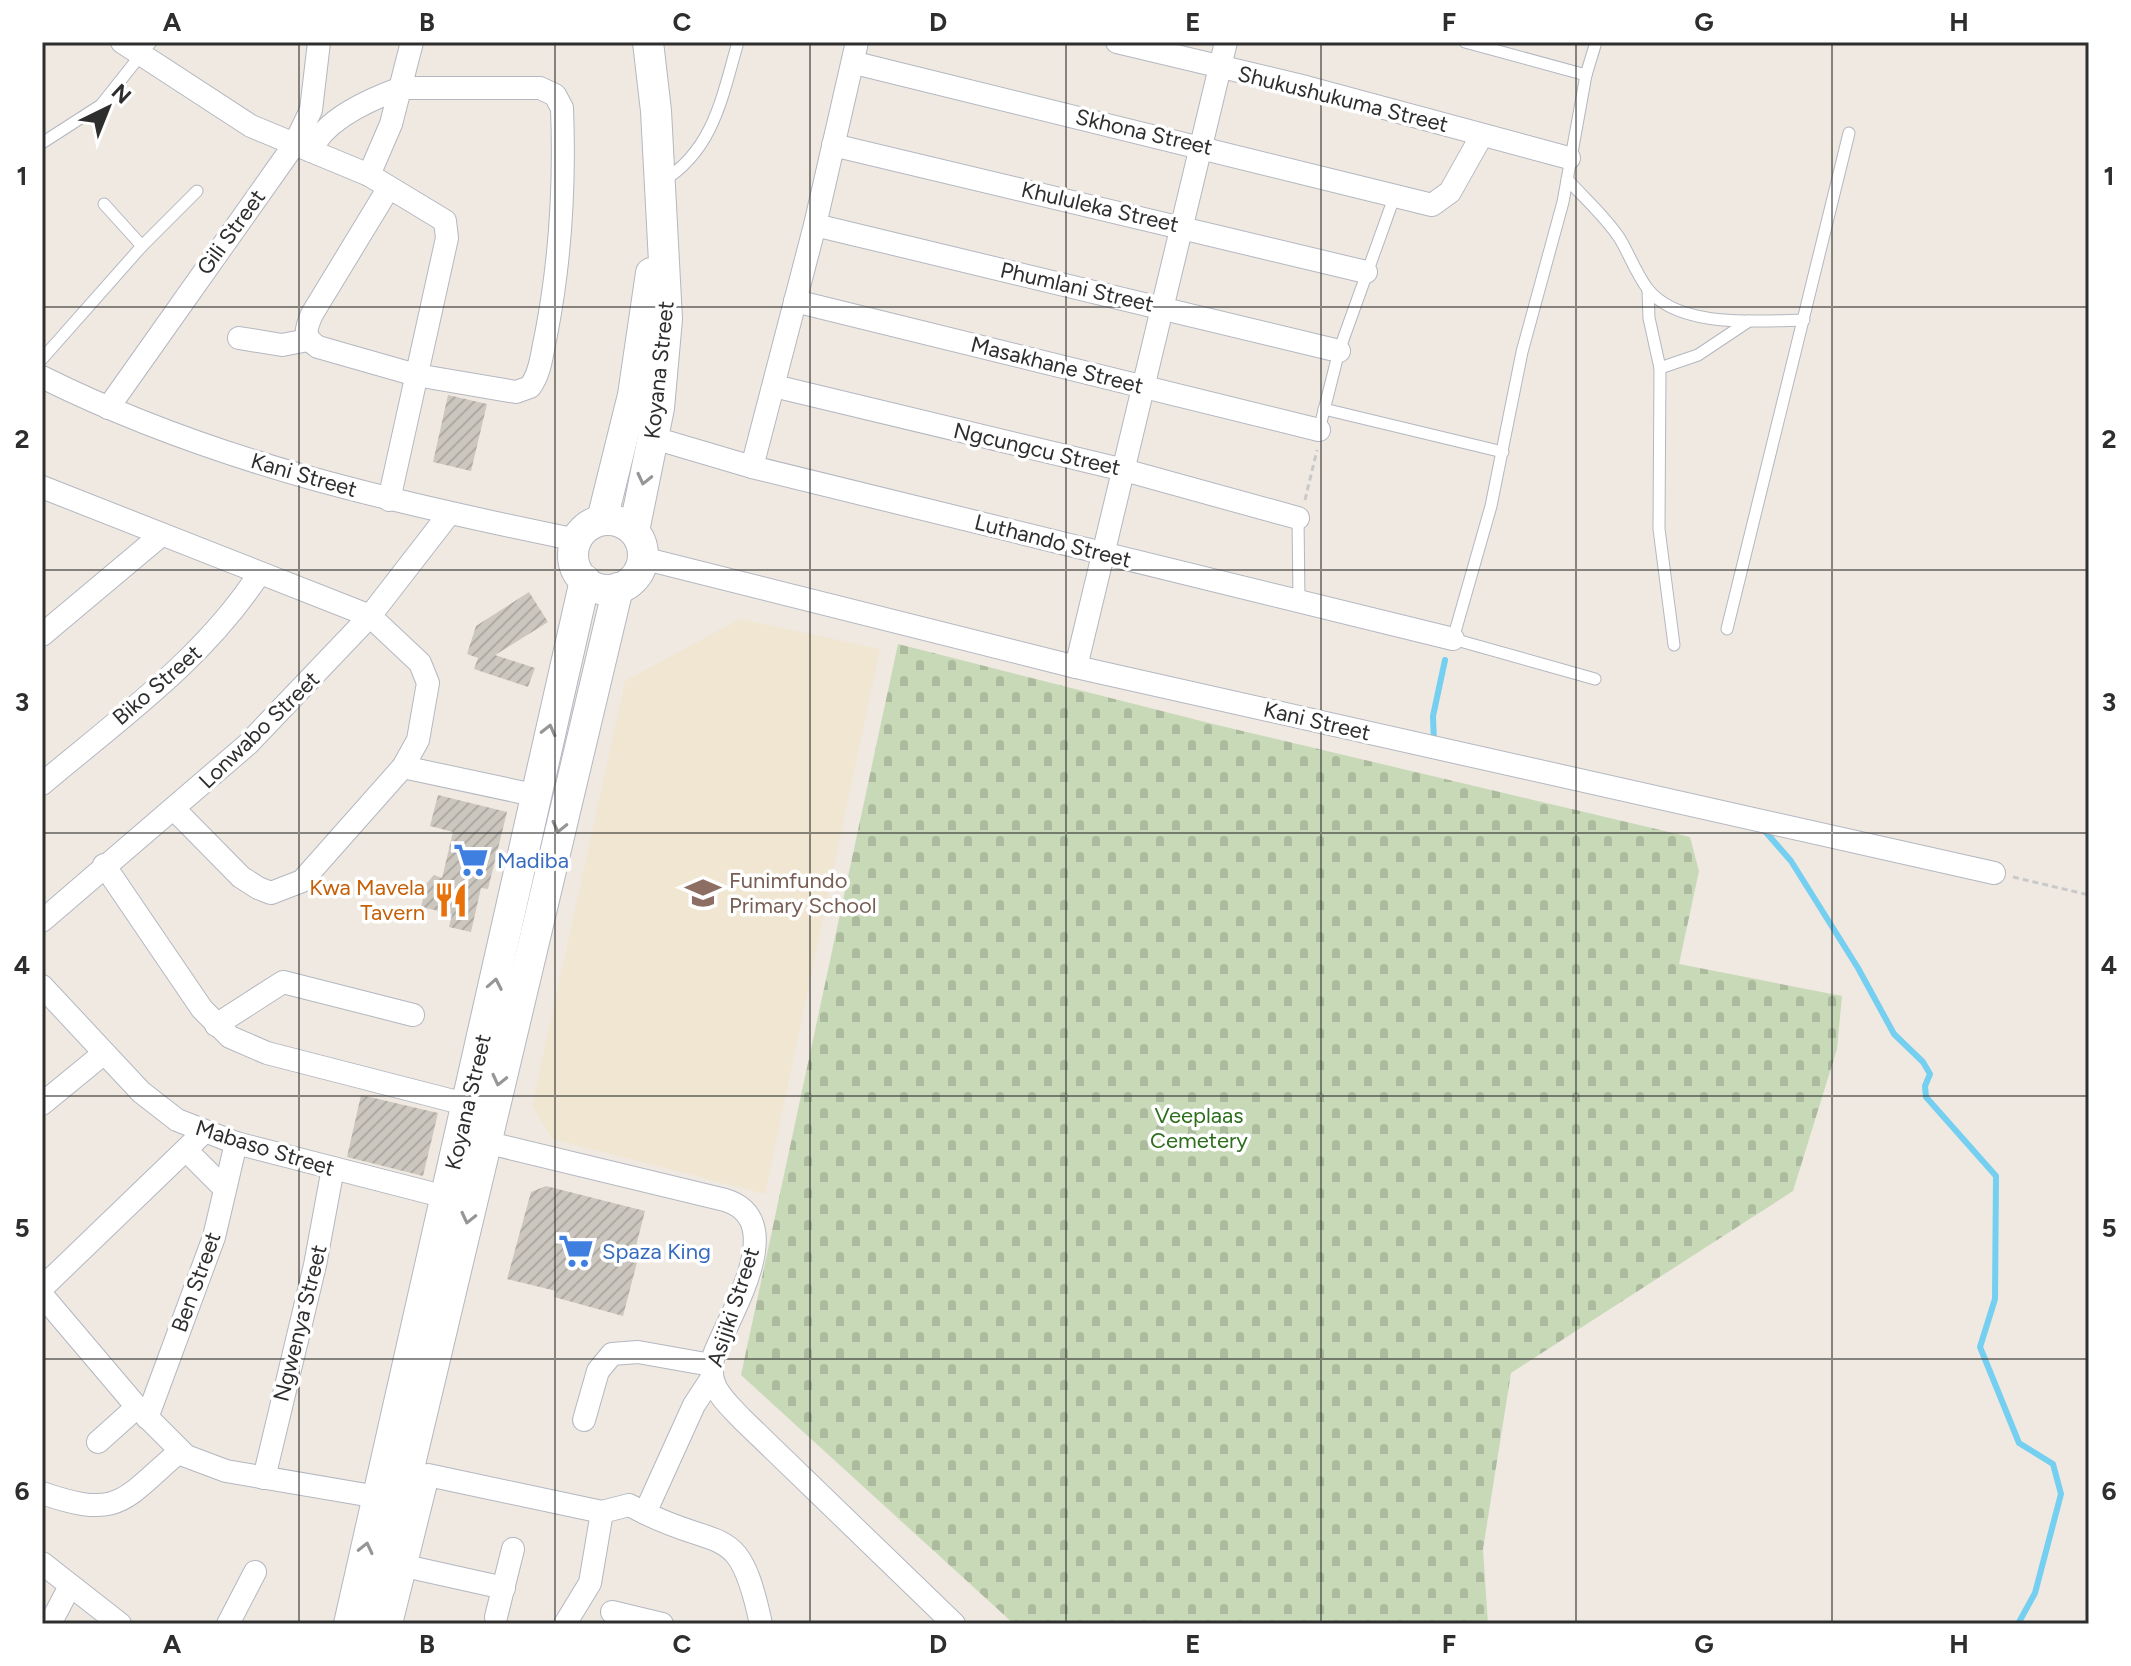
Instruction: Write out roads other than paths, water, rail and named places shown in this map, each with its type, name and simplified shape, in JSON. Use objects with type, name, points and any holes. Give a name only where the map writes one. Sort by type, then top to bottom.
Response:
[{"type":"main road","name":"Koyana Street","points":[[638,544],[667,319],[665,240],[648,42]]},
{"type":"main road","name":"Koyana Street","points":[[602,520],[633,395],[659,195]]},
{"type":"main road","points":[[602,520],[625,524],[638,544],[637,575],[618,588],[595,587],[585,580],[574,562],[577,540],[592,524],[602,520]]},
{"type":"main road","name":"Koyana Street","points":[[349,1624],[469,1105],[534,795],[585,580]]},
{"type":"main road","name":"Koyana Street","points":[[372,1624],[618,588]]},
{"type":"street","points":[[122,42],[148,48],[251,126],[369,175],[388,189],[438,215],[448,229],[389,500]]},
{"type":"street","name":"Gili Street","points":[[108,408],[303,148],[319,42]]},
{"type":"street","points":[[369,175],[388,133],[412,42]]},
{"type":"street","name":"Shukushukuma Street","points":[[1117,42],[1482,135],[1568,169]]},
{"type":"street","points":[[1076,667],[1226,42]]},
{"type":"street","points":[[752,467],[856,53]]},
{"type":"street","name":"Skhona Street","points":[[856,53],[1432,205],[1450,192],[1482,135]]},
{"type":"street","points":[[303,148],[323,130],[382,94],[401,88],[540,88],[560,101],[564,208],[558,267],[535,380],[530,387],[516,392],[416,375],[318,347],[308,340],[305,333],[312,314],[388,189]]},
{"type":"street","name":"Khululeka Street","points":[[833,145],[1366,272]]},
{"type":"street","name":"Phumlani Street","points":[[815,225],[1339,351]]},
{"type":"street","name":"Masakhane Street","points":[[795,301],[1144,386],[1322,420]]},
{"type":"street","points":[[239,338],[282,345],[308,340]]},
{"type":"street","name":"Kani Street","points":[[42,377],[181,439],[389,500],[577,540]]},
{"type":"street","name":"Ngcungcu Street","points":[[774,386],[1124,470],[1298,518]]},
{"type":"street","name":"Luthando Street","points":[[654,438],[752,467],[1453,639]]},
{"type":"street","points":[[46,494],[370,616],[420,663],[428,683],[418,740],[403,767],[321,863],[285,890],[271,893],[241,877],[174,809]]},
{"type":"street","name":"Lonwabo Street","points":[[42,921],[248,744],[370,616],[449,514]]},
{"type":"street","points":[[42,635],[160,536]]},
{"type":"street","name":"Kani Street","points":[[638,544],[1076,667],[1994,873]]},
{"type":"street","name":"Biko Street","points":[[42,784],[193,655],[240,604],[259,574]]},
{"type":"street","points":[[403,767],[534,795]]},
{"type":"street","points":[[104,865],[216,1025],[246,1046],[469,1105]]},
{"type":"street","points":[[216,1025],[283,982],[413,1015]]},
{"type":"street","name":"Mabaso Street","points":[[42,986],[103,1054],[160,1109],[204,1132],[446,1197]]},
{"type":"street","points":[[42,1104],[103,1054]]},
{"type":"street","points":[[42,1288],[204,1132]]},
{"type":"street","name":"Asijiki Street","points":[[485,1142],[725,1200],[745,1210],[755,1231],[755,1254],[711,1372],[718,1393],[953,1624]]},
{"type":"street","name":"Ben Street","points":[[142,1412],[207,1258],[236,1143]]},
{"type":"street","points":[[186,1150],[224,1188]]},
{"type":"street","name":"Ngwenya Street","points":[[264,1478],[315,1265],[333,1168]]},
{"type":"street","points":[[42,1295],[142,1412],[180,1451],[212,1467],[378,1497]]},
{"type":"street","points":[[584,1420],[598,1371],[612,1354],[638,1352],[711,1372],[645,1513]]},
{"type":"street","points":[[98,1442],[142,1412]]},
{"type":"street","points":[[42,1493],[84,1505],[111,1506],[129,1495],[180,1451]]},
{"type":"street","points":[[391,1624],[428,1475],[602,1512],[629,1505],[716,1539],[741,1557],[751,1578],[761,1624]]},
{"type":"street","points":[[565,1624],[581,1602],[592,1572],[602,1512]]},
{"type":"street","points":[[496,1617],[513,1549]]},
{"type":"street","points":[[42,1563],[120,1624]]},
{"type":"street","points":[[405,1566],[504,1588]]},
{"type":"street","points":[[228,1624],[255,1572]]},
{"type":"street","points":[[50,1624],[70,1586]]},
{"type":"street","points":[[581,1602],[611,1618],[662,1624]]},
{"type":"lane","points":[[659,195],[690,161],[713,128],[738,42]]},
{"type":"lane","points":[[1465,42],[1586,75]]},
{"type":"lane","points":[[1595,679],[1453,639],[1478,557],[1503,452],[1522,352],[1596,42]]},
{"type":"lane","points":[[42,143],[101,105],[148,48]]},
{"type":"lane","points":[[1727,629],[1849,133]]},
{"type":"lane","points":[[1568,169],[1618,237],[1648,290],[1672,307],[1698,316],[1749,321],[1804,320]]},
{"type":"lane","points":[[42,359],[142,246],[197,191]]},
{"type":"lane","points":[[1395,194],[1339,351],[1322,420],[1503,452]]},
{"type":"lane","points":[[104,204],[142,246]]},
{"type":"lane","points":[[1648,290],[1649,318],[1660,368],[1659,529],[1674,645]]},
{"type":"lane","points":[[1660,368],[1698,355],[1749,321]]},
{"type":"lane","points":[[1298,518],[1299,600]]},
{"type":"waterway","points":[[1434,743],[1433,716],[1445,660]]},
{"type":"waterway","points":[[1764,830],[1791,861],[1858,968],[1894,1034],[1923,1062],[1930,1074],[1925,1086],[1926,1097],[1996,1176],[1995,1299],[1980,1347],[2019,1443],[2053,1464],[2061,1494],[2035,1593],[2018,1624]]},
{"type":"place","name":"Madiba","points":[[471,860]]},
{"type":"place","name":"Funimfundo Primary School","points":[[703,893]]},
{"type":"place","name":"Kwa Mavela Tavern","points":[[451,900]]},
{"type":"place","name":"Spaza King","points":[[576,1251]]},
{"type":"park label","name":"Veeplaas Cemetery","points":[[1199,1128]]}]
